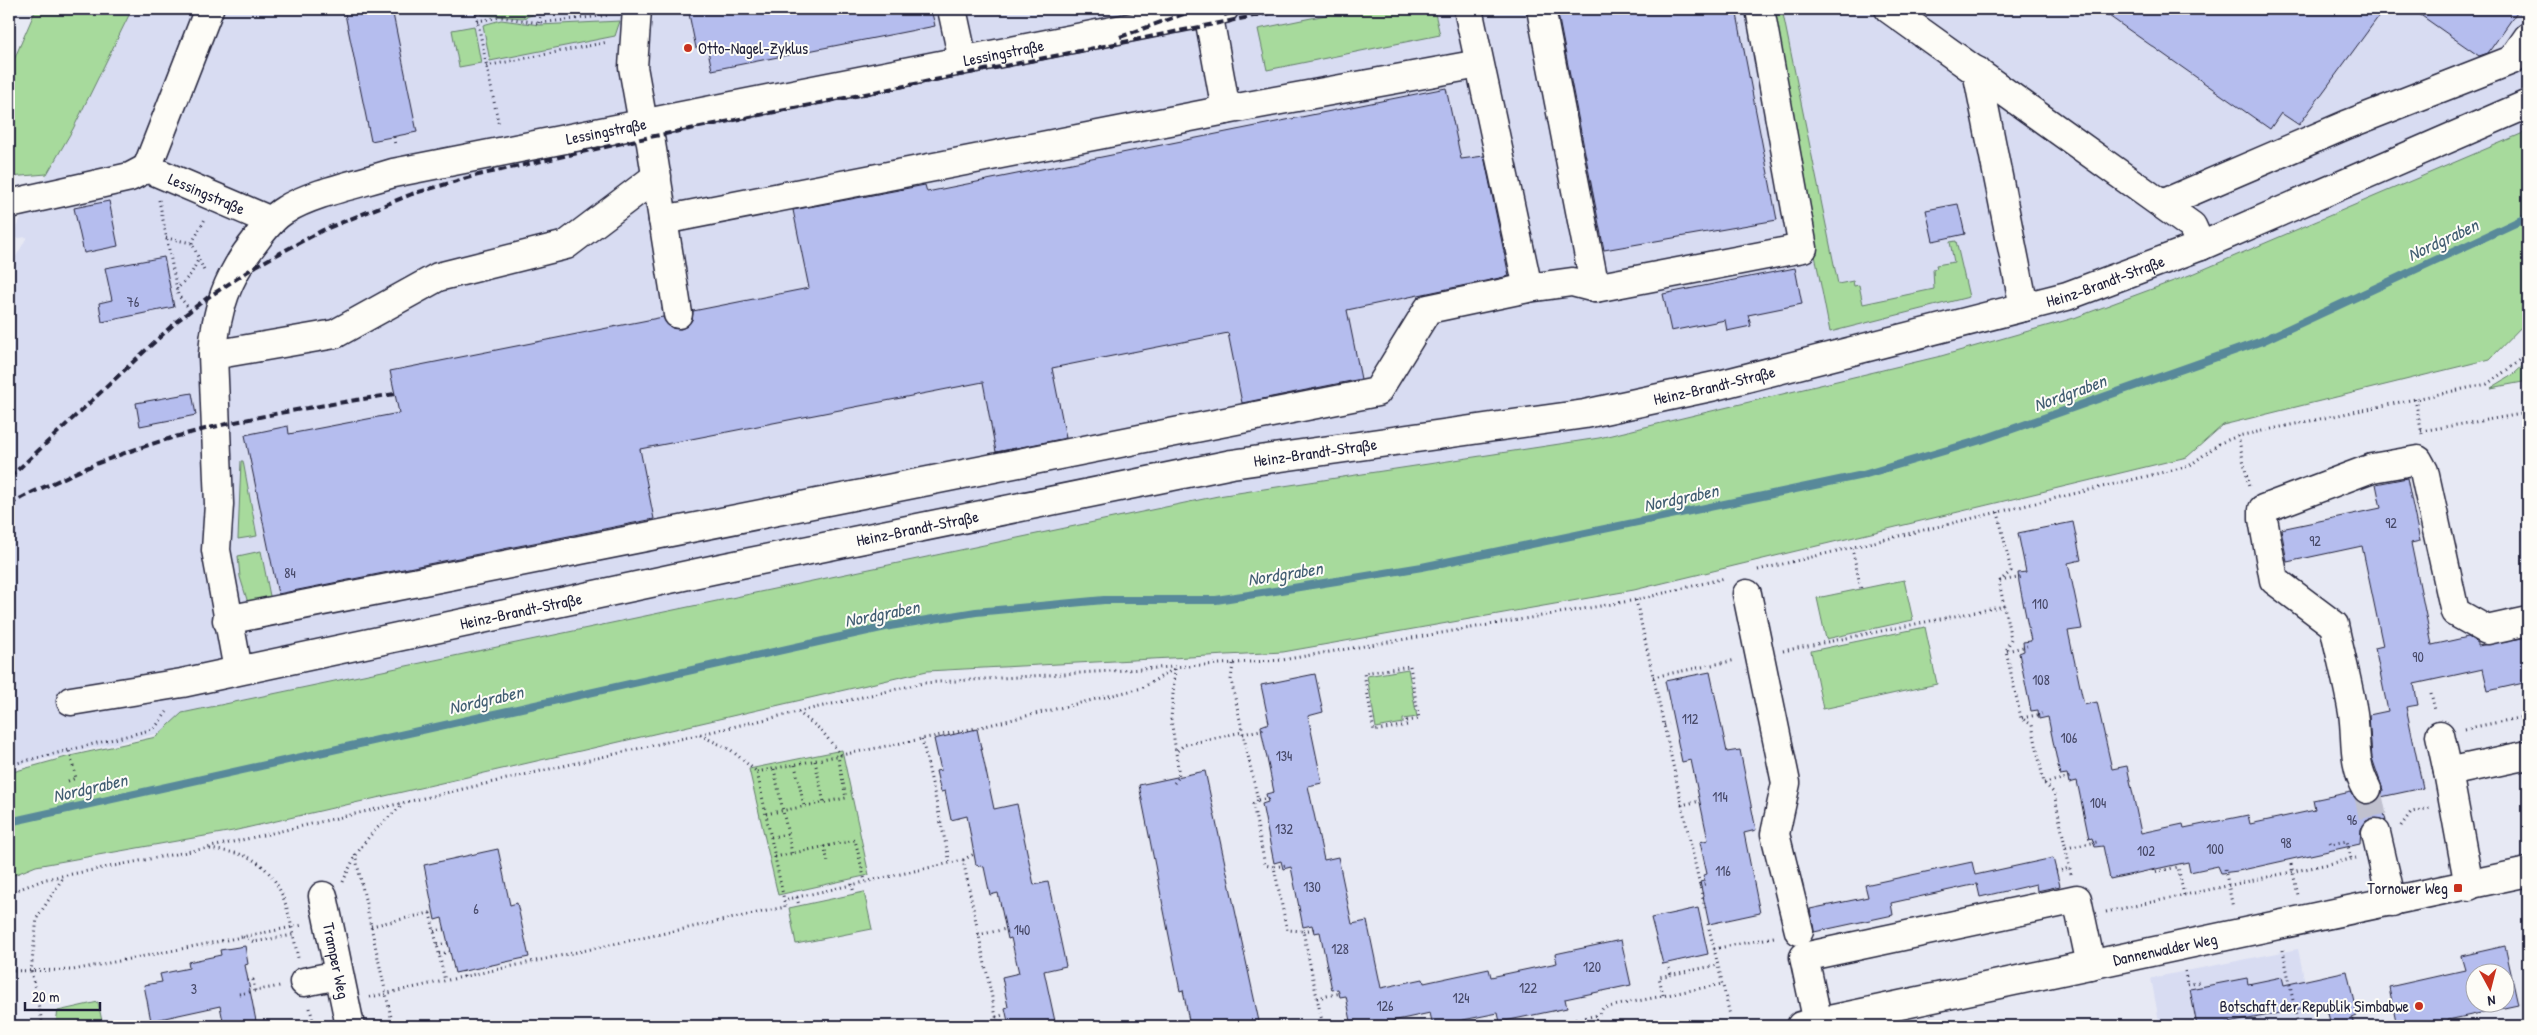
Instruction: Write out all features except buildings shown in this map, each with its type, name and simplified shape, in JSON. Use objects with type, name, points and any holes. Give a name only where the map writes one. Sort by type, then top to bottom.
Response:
[{"type":"street","points":[[147,168],[209,9]]},
{"type":"street","points":[[952,9],[962,60]]},
{"type":"street","points":[[1468,9],[1528,288]]},
{"type":"street","points":[[1541,9],[1595,288]]},
{"type":"street","points":[[227,620],[1377,392],[1428,309],[1528,288],[1572,282],[1595,288],[1803,248],[1760,9]]},
{"type":"street","points":[[1889,9],[1977,70],[2192,226],[2201,246]]},
{"type":"street","points":[[637,10],[633,67],[643,123],[650,137],[678,314]]},
{"type":"street","points":[[1216,10],[1226,110]]},
{"type":"street","name":"Lessingstraße","points":[[9,204],[130,177],[147,168],[271,221],[286,209],[313,198],[393,173],[962,60],[1148,16],[1216,10]]},
{"type":"street","points":[[2162,204],[2346,125],[2512,60],[2528,37]]},
{"type":"street","points":[[664,220],[1226,110],[1479,64]]},
{"type":"street","points":[[1977,70],[2024,307]]},
{"type":"street","name":"Heinz-Brandt-Straße","points":[[71,701],[182,683],[711,570],[1232,464],[1585,414],[1715,386],[2067,296],[2201,246],[2528,104]]},
{"type":"street","points":[[213,355],[335,334],[438,277],[566,245],[656,176]]},
{"type":"street","points":[[238,670],[227,620],[216,550],[219,504],[213,355],[216,316],[222,295],[247,250],[271,221]]},
{"type":"street","points":[[2367,788],[2361,778],[2354,741],[2353,715],[2334,625],[2274,580],[2262,519],[2263,509],[2372,468],[2418,460],[2424,471],[2455,612],[2487,630],[2528,621]]},
{"type":"street","points":[[1742,581],[1760,656],[1786,783],[1775,834],[1799,931]]},
{"type":"street","points":[[2440,734],[2447,788],[2469,886]]},
{"type":"street","points":[[2447,788],[2528,755]]},
{"type":"street","points":[[2379,843],[2392,902]]},
{"type":"street","name":"Dannenwalder Weg","points":[[1810,1024],[2528,872]]},
{"type":"street","name":"Tramper Weg","points":[[325,908],[347,1015]]},
{"type":"street","points":[[1810,1024],[1804,957],[2079,908],[2091,965]]},
{"type":"street","points":[[296,983],[338,975]]},
{"type":"path","points":[[474,9],[499,127]]},
{"type":"path","points":[[539,23],[541,9]]},
{"type":"path","points":[[477,21],[501,17],[539,23],[569,21],[637,10]]},
{"type":"path","points":[[486,66],[612,41]]},
{"type":"path","points":[[158,195],[176,290],[184,304]]},
{"type":"path","points":[[166,238],[192,243],[206,275]]},
{"type":"path","points":[[176,290],[191,274],[198,260]]},
{"type":"path","points":[[9,893],[46,879],[207,848],[923,683],[1282,660],[1742,581],[1852,548],[2189,466],[2220,443],[2238,436],[2487,384],[2517,363],[2528,352]]},
{"type":"path","points":[[2415,399],[2418,410]]},
{"type":"path","points":[[2421,431],[2528,413]]},
{"type":"path","points":[[1998,512],[2011,571],[1999,582]]},
{"type":"path","points":[[1852,548],[1861,589]]},
{"type":"path","points":[[1999,582],[2022,577]]},
{"type":"path","points":[[1999,582],[2011,639],[2006,651],[2021,718],[2032,725],[2044,783],[2054,793],[2079,908],[2184,895],[2351,860],[2379,843],[2411,812],[2441,806],[2447,788]]},
{"type":"path","points":[[1636,600],[1704,908]]},
{"type":"path","points":[[1653,677],[2004,606]]},
{"type":"path","points":[[2006,651],[2027,646]]},
{"type":"path","points":[[1233,664],[1231,680],[1258,800]]},
{"type":"path","points":[[1410,666],[1419,719],[1407,722],[1407,725],[1374,731],[1364,673],[1410,666]]},
{"type":"path","points":[[757,772],[981,727],[1142,688],[1175,668]]},
{"type":"path","points":[[1174,783],[1179,777],[1171,720],[1175,668]]},
{"type":"path","points":[[9,765],[154,729],[170,709],[182,683]]},
{"type":"path","points":[[766,814],[846,798],[840,756],[821,730],[798,712]]},
{"type":"path","points":[[2021,718],[2042,714]]},
{"type":"path","points":[[2440,734],[2528,716]]},
{"type":"path","points":[[1664,725],[1670,724]]},
{"type":"path","points":[[1176,752],[1184,745],[1265,729]]},
{"type":"path","points":[[347,1015],[386,993],[785,907],[757,772],[731,750],[700,735]]},
{"type":"path","points":[[922,739],[933,779],[950,863]]},
{"type":"path","points":[[68,781],[76,778],[69,750]]},
{"type":"path","points":[[815,761],[824,803]]},
{"type":"path","points":[[795,765],[804,806]]},
{"type":"path","points":[[774,769],[792,853]]},
{"type":"path","points":[[2044,783],[2071,777]]},
{"type":"path","points":[[1271,798],[1258,800],[1252,804],[1265,865],[1274,867],[1286,865]]},
{"type":"path","points":[[9,971],[73,970],[292,927],[325,908],[355,854],[369,834],[406,801]]},
{"type":"path","points":[[1681,805],[1700,801]]},
{"type":"path","points":[[771,837],[788,834]]},
{"type":"path","points":[[775,857],[855,840],[865,881]]},
{"type":"path","points":[[2330,842],[2331,844],[2347,841],[2351,860]]},
{"type":"path","points":[[2066,848],[2097,842]]},
{"type":"path","points":[[824,846],[828,862]]},
{"type":"path","points":[[207,848],[247,857],[269,871],[284,897],[292,927]]},
{"type":"path","points":[[355,854],[393,1026]]},
{"type":"path","points":[[784,900],[963,860],[974,854]]},
{"type":"path","points":[[963,860],[998,1026]]},
{"type":"path","points":[[2291,864],[2298,896]]},
{"type":"path","points":[[1274,867],[1287,930],[1302,931],[1316,928]]},
{"type":"path","points":[[2153,870],[2153,872],[2178,867],[2184,895]]},
{"type":"path","points":[[2056,871],[2070,868]]},
{"type":"path","points":[[2225,869],[2233,909]]},
{"type":"path","points":[[43,1026],[31,971],[36,918],[64,876]]},
{"type":"path","points":[[852,884],[854,894]]},
{"type":"path","points":[[1700,886],[1705,884]]},
{"type":"path","points":[[797,897],[798,906]]},
{"type":"path","points":[[371,926],[432,913],[445,981]]},
{"type":"path","points":[[1708,924],[1730,1015]]},
{"type":"path","points":[[434,931],[445,928]]},
{"type":"path","points":[[978,935],[1006,929]]},
{"type":"path","points":[[1302,931],[1323,1026]]},
{"type":"path","points":[[242,937],[254,942],[293,935]]},
{"type":"path","points":[[1714,949],[1758,940]]},
{"type":"path","points":[[437,945],[448,943]]},
{"type":"path","points":[[2283,947],[2298,1026]]},
{"type":"path","points":[[439,954],[450,952]]},
{"type":"path","points":[[1663,996],[1659,976],[1718,965]]},
{"type":"path","points":[[1669,968],[1671,974]]},
{"type":"path","points":[[2184,968],[2187,985],[2200,982]]},
{"type":"path","points":[[463,971],[464,977]]},
{"type":"path","points":[[248,981],[253,980],[255,991]]},
{"type":"path","points":[[239,994],[296,983]]},
{"type":"path","points":[[1546,1026],[1598,1015],[1603,1008],[1722,984]]},
{"type":"path","points":[[1316,998],[1341,993]]},
{"type":"path","points":[[996,1017],[1003,1015]]},
{"type":"shaded area","points":[[132,9],[2528,9],[2528,161],[1861,412],[887,569],[9,767],[9,269],[27,237],[9,239],[73,129]]},
{"type":"shaded area","points":[[2298,949],[2314,1026],[2160,1026],[2151,978]]},
{"type":"green space","points":[[36,9],[132,9],[73,129],[47,174],[9,177],[9,71]]},
{"type":"green space","points":[[480,9],[534,9],[532,15],[523,18],[482,15]]},
{"type":"green space","points":[[1355,9],[1434,9],[1440,35],[1267,70],[1258,29]]},
{"type":"green space","points":[[1767,9],[1782,9],[1838,284],[1853,281],[1854,286],[1859,285],[1863,304],[1934,289],[1933,269],[1937,268],[1936,265],[1954,262],[1950,242],[1956,241],[1969,297],[1830,332]]},
{"type":"green space","points":[[501,20],[540,25],[620,21],[615,36],[490,61],[483,25]]},
{"type":"green space","points":[[474,26],[481,63],[459,67],[452,30]]},
{"type":"green space","points":[[2528,131],[2528,320],[2490,359],[2223,425],[2187,457],[1634,590],[1283,652],[927,671],[233,831],[36,866],[9,877],[9,773],[70,756],[156,737],[182,713],[1218,496],[1599,438],[1941,356],[2074,318],[2195,273]]},
{"type":"green space","points":[[2528,361],[2528,381],[2491,388],[2514,374]]},
{"type":"green space","points":[[241,461],[243,461],[257,536],[238,539]]},
{"type":"green space","points":[[261,551],[270,596],[267,601],[248,603],[240,577],[238,556]]},
{"type":"green space","points":[[1904,580],[1913,620],[1826,639],[1817,598]]},
{"type":"green space","points":[[1925,627],[1937,684],[1823,709],[1811,651]]},
{"type":"green space","points":[[1408,669],[1417,717],[1403,719],[1403,723],[1376,728],[1367,676]]},
{"type":"green space","points":[[842,750],[869,875],[778,895],[749,769]]},
{"type":"green space","points":[[864,892],[872,929],[796,944],[789,908]]},
{"type":"green space","points":[[98,1002],[103,1026],[55,1026],[58,1011]]},
{"type":"waterway","name":"Nordgraben","points":[[9,822],[890,626],[976,612],[1104,600],[1216,600],[1281,590],[1422,567],[1863,475],[1981,440],[2262,341],[2528,217]]},
{"type":"tunnel","points":[[2367,789],[2376,833]]},
{"type":"railway","points":[[1120,37],[1197,9]]},
{"type":"railway","points":[[1224,15],[1243,9]]},
{"type":"railway","points":[[9,478],[177,321],[207,298],[256,266],[323,230],[412,194],[474,176],[650,137],[1289,9]]},
{"type":"railway","points":[[9,505],[31,493],[110,458],[190,433],[270,415],[395,394]]},
{"type":"place","name":"Otto-Nagel-Zyklus","points":[[688,48]]},
{"type":"place","name":"Tornower Weg","points":[[2458,888]]},
{"type":"place","name":"Botschaft der Republik Simbabwe","points":[[2419,1006]]}]
